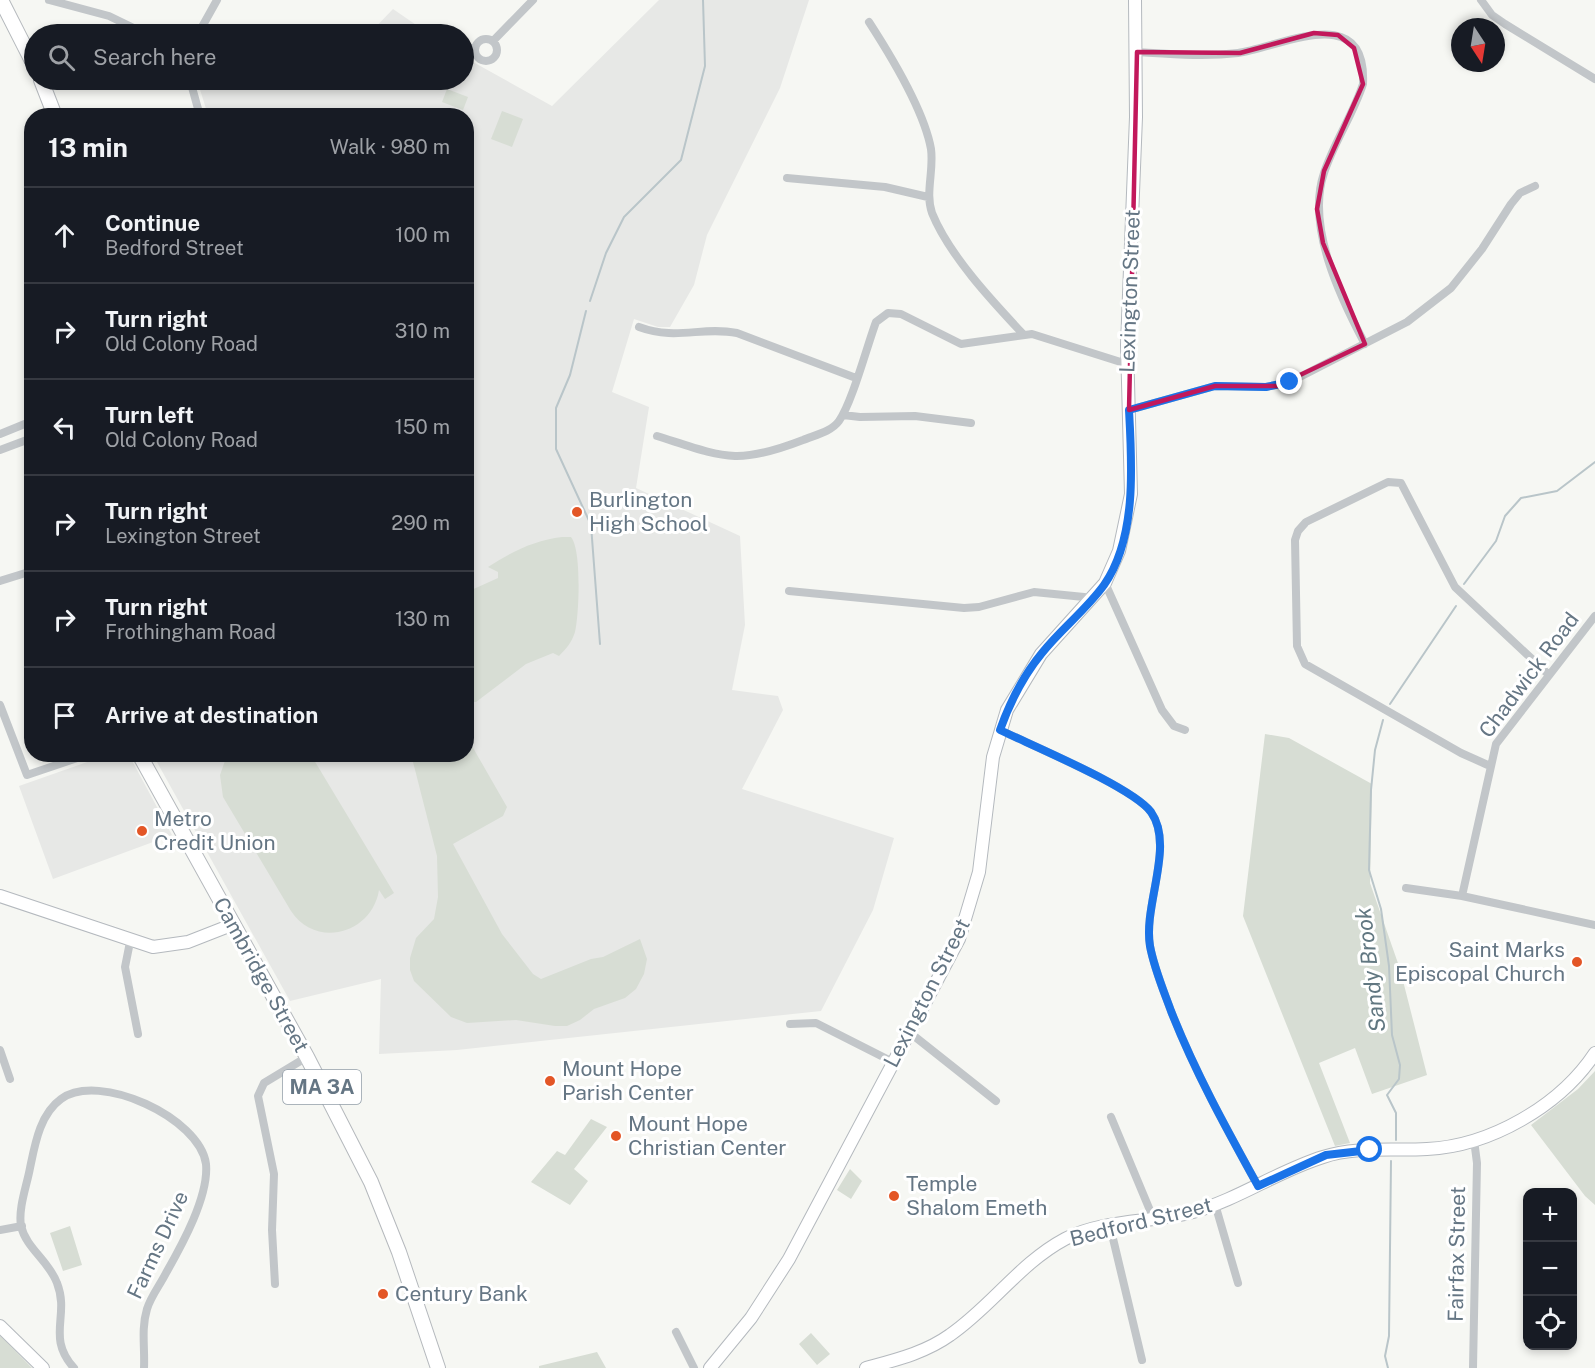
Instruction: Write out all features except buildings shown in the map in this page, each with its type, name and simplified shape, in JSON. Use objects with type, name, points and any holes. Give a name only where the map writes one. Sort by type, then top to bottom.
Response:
[{"type":"main road","points":[[1,0],[24,45]]},
{"type":"main road","points":[[45,90],[52,108]]},
{"type":"main road","name":"Cambridge Street","points":[[143,762],[307,1058],[371,1182],[399,1252],[438,1368]]},
{"type":"street","points":[[49,0],[98,12],[124,24]]},
{"type":"street","points":[[204,24],[217,0]]},
{"type":"street","points":[[494,41],[533,0]]},
{"type":"street","name":"Lexington Street","points":[[710,1368],[751,1318],[777,1278],[956,946],[980,872],[990,773],[1000,730],[1014,695],[1034,664],[1105,583],[1119,551],[1130,503],[1127,364],[1137,52],[1136,0]]},
{"type":"street","points":[[1482,0],[1492,15],[1504,24],[1595,79]]},
{"type":"street","points":[[869,22],[917,108],[928,133],[933,170],[928,197],[932,213],[948,241],[981,288],[1023,334]]},
{"type":"street","points":[[1137,52],[1240,53],[1326,32],[1338,35],[1354,48],[1364,71],[1363,84],[1324,171],[1317,208],[1323,243],[1350,315],[1365,344]]},
{"type":"street","points":[[193,90],[198,108]]},
{"type":"street","points":[[787,178],[885,187],[928,197]]},
{"type":"street","points":[[1129,410],[1215,386],[1277,386],[1290,382],[1365,344],[1421,313],[1451,288],[1482,249],[1511,204],[1528,187],[1535,186]]},
{"type":"street","points":[[657,436],[721,456],[747,457],[773,451],[825,432],[835,426],[843,415],[876,322],[888,313],[901,314],[961,344],[1032,334],[1127,364]]},
{"type":"street","points":[[639,327],[665,335],[722,331],[737,333],[856,378]]},
{"type":"street","points":[[843,415],[915,416],[971,423]]},
{"type":"street","points":[[0,434],[24,424]]},
{"type":"street","points":[[0,450],[24,441]]},
{"type":"street","points":[[1490,766],[1314,671],[1303,662],[1297,644],[1295,540],[1299,529],[1306,522],[1388,482],[1401,483],[1407,489],[1444,571],[1455,587],[1549,675]]},
{"type":"street","points":[[0,581],[24,574]]},
{"type":"street","points":[[1105,583],[1162,710],[1174,726],[1185,730]]},
{"type":"street","points":[[789,591],[964,608],[1034,592],[1094,598]]},
{"type":"street","name":"Chadwick Road","points":[[1462,896],[1490,766],[1499,740],[1595,616]]},
{"type":"street","points":[[0,705],[27,775],[65,762]]},
{"type":"street","points":[[1000,730],[1135,797],[1157,822],[1161,835],[1160,853],[1148,925],[1157,972],[1206,1092],[1258,1186]]},
{"type":"street","points":[[1406,888],[1462,896],[1595,925]]},
{"type":"street","points":[[0,897],[130,942],[153,947],[171,947],[234,924]]},
{"type":"street","points":[[130,942],[125,967],[138,1034]]},
{"type":"street","points":[[790,1024],[816,1023],[893,1062]]},
{"type":"street","points":[[909,1032],[996,1101]]},
{"type":"street","points":[[0,1050],[10,1079]]},
{"type":"street","name":"Bedford Street","points":[[866,1368],[932,1346],[950,1335],[1008,1282],[1064,1239],[1081,1232],[1154,1220],[1215,1204],[1326,1155],[1358,1150],[1428,1149],[1474,1140],[1508,1126],[1545,1103],[1578,1075],[1595,1053]]},
{"type":"street","points":[[275,1284],[272,1230],[274,1174],[258,1096],[264,1083],[307,1058]]},
{"type":"street","name":"Farms Drive","points":[[21,1226],[21,1210],[38,1135],[51,1109],[64,1096],[90,1090],[119,1095],[165,1114],[192,1134],[204,1155],[204,1188],[178,1251],[147,1309],[142,1336],[144,1368]]},
{"type":"street","points":[[1111,1117],[1154,1220]]},
{"type":"street","name":"Fairfax Street","points":[[1473,1368],[1477,1163],[1474,1140]]},
{"type":"street","points":[[1215,1204],[1238,1282]]},
{"type":"street","points":[[0,1230],[21,1226],[28,1242],[46,1263],[57,1281],[61,1300],[59,1343],[65,1358],[74,1368]]},
{"type":"street","points":[[1110,1226],[1142,1360]]},
{"type":"street","points":[[0,1326],[44,1368]]},
{"type":"street","points":[[676,1332],[694,1368]]},
{"type":"highlighted area","points":[[1314,33],[1338,35],[1354,48],[1363,84],[1324,171],[1317,209],[1323,243],[1365,344],[1277,386],[1215,386],[1129,410],[1137,52],[1240,53]]},
{"type":"shaded area","name":"Burlington High School","points":[[659,0],[809,0],[780,88],[707,235],[694,285],[670,327],[658,327],[634,319],[612,392],[649,407],[636,488],[740,536],[745,625],[732,690],[778,696],[783,710],[742,789],[894,838],[873,910],[821,1011],[457,1050],[379,1054],[381,979],[290,1001],[157,762],[474,762],[474,108],[206,108],[200,90],[474,90],[474,63],[552,106]]},
{"type":"shaded area","points":[[393,9],[415,24],[379,24]]},
{"type":"shaded area","points":[[447,90],[468,97],[464,108],[442,102]]},
{"type":"shaded area","points":[[502,111],[523,119],[512,147],[491,139]]},
{"type":"shaded area","points":[[571,537],[577,555],[578,598],[575,632],[572,639],[559,656],[553,653],[526,664],[474,702],[474,589],[498,578],[498,572],[488,567],[505,556],[552,539]]},
{"type":"shaded area","points":[[1265,734],[1289,738],[1372,784],[1370,883],[1400,969],[1427,1075],[1372,1094],[1355,1048],[1319,1063],[1350,1143],[1335,1146],[1243,916]]},
{"type":"shaded area","points":[[474,749],[507,807],[503,816],[453,844],[502,934],[533,974],[541,979],[591,959],[603,957],[640,939],[647,959],[644,974],[636,989],[625,998],[594,1009],[580,1020],[567,1026],[516,1020],[467,1023],[451,1017],[414,981],[410,970],[410,958],[416,938],[434,919],[438,897],[437,856],[413,762],[474,762]]},
{"type":"shaded area","points":[[87,762],[133,762],[172,835],[53,879],[19,786]]},
{"type":"shaded area","points":[[225,762],[315,762],[394,893],[385,899],[379,890],[374,905],[366,917],[355,926],[342,931],[328,933],[314,930],[302,923],[291,911],[223,797],[220,775]]},
{"type":"shaded area","points":[[1595,1071],[1595,1205],[1585,1196],[1531,1125],[1578,1089]]},
{"type":"shaded area","points":[[591,1119],[607,1127],[574,1169],[588,1181],[570,1205],[531,1182],[557,1151],[565,1155]]},
{"type":"shaded area","points":[[850,1169],[862,1181],[851,1199],[837,1190]]},
{"type":"shaded area","points":[[70,1226],[82,1265],[63,1271],[50,1233]]},
{"type":"shaded area","points":[[811,1333],[830,1354],[817,1365],[799,1344]]},
{"type":"shaded area","points":[[0,1335],[32,1368],[0,1368]]},
{"type":"shaded area","points":[[597,1352],[606,1368],[539,1368],[539,1366]]},
{"type":"waterway","points":[[590,301],[606,253],[624,217],[681,160],[705,66],[703,0]]},
{"type":"waterway","points":[[586,311],[570,375],[556,408],[556,449],[591,525],[600,644]]},
{"type":"waterway","name":"Sandy Brook","points":[[1464,584],[1496,541],[1505,516],[1521,498],[1557,491],[1595,462]]},
{"type":"waterway","name":"Sandy Brook","points":[[1390,704],[1456,606]]},
{"type":"waterway","name":"Sandy Brook","points":[[1383,720],[1375,750],[1371,790],[1369,870],[1381,909],[1389,966],[1392,1035],[1400,1065],[1399,1079],[1387,1095],[1396,1113],[1396,1140]]},
{"type":"waterway","name":"Sandy Brook","points":[[1388,1368],[1385,1356],[1389,1336],[1391,1161]]},
{"type":"place","name":"Burlington High School","points":[[577,512]]},
{"type":"place","name":"Metro Credit Union","points":[[142,831]]},
{"type":"place","name":"Saint Marks Episcopal Church","points":[[1577,962]]},
{"type":"place","name":"Mount Hope Parish Center","points":[[550,1081]]},
{"type":"place","name":"Mount Hope Christian Center","points":[[616,1136]]},
{"type":"place","name":"Temple Shalom Emeth","points":[[894,1196]]},
{"type":"place","name":"Century Bank","points":[[383,1294]]},
{"type":"route","points":[[1290,382],[1266,387],[1215,386],[1129,410],[1132,480],[1127,521],[1119,551],[1105,583],[1034,664],[1014,695],[1000,730],[1135,797],[1151,812],[1157,822],[1161,835],[1160,853],[1148,916],[1150,947],[1185,1046],[1206,1092],[1258,1186],[1326,1155],[1370,1150]]}]
